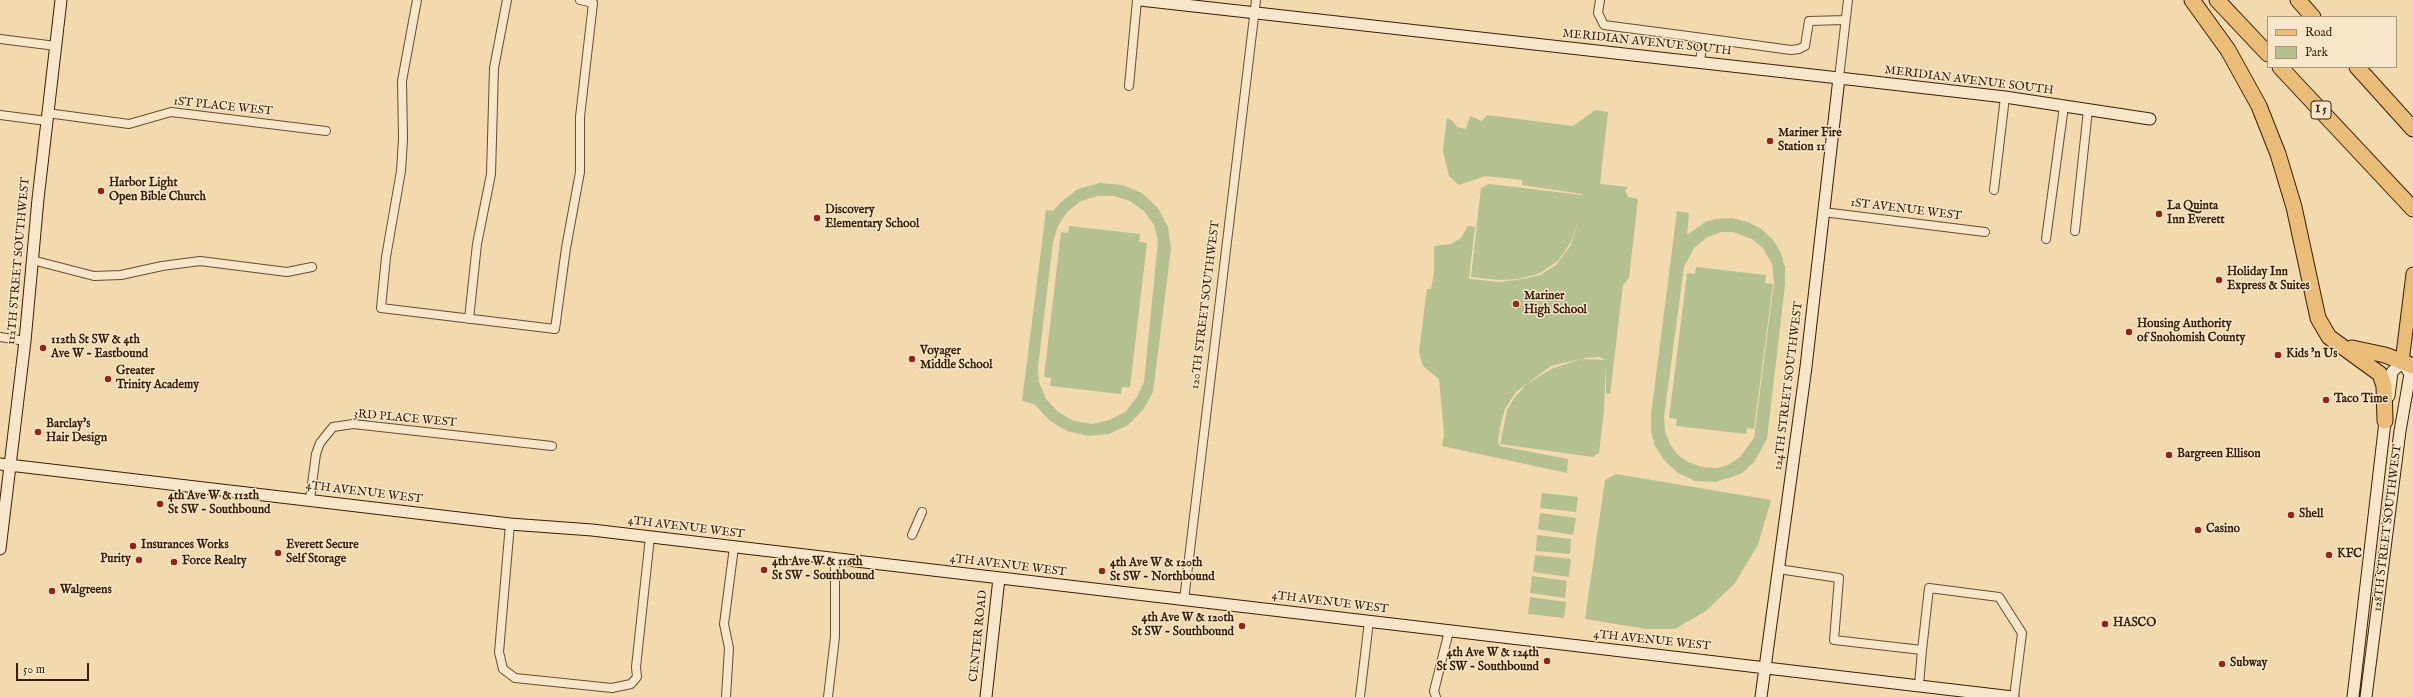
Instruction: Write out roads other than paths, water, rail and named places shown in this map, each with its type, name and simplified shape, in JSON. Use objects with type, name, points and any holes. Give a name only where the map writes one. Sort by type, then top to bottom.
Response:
[{"type":"highway","points":[[2192,0],[2228,50],[2259,106],[2278,154],[2294,207],[2318,318],[2329,337],[2380,374],[2384,386],[2385,421]]},
{"type":"highway","points":[[2217,0],[2267,53]]},
{"type":"highway","points":[[2298,0],[2312,16]]},
{"type":"highway","name":"I 5","points":[[2281,68],[2413,209]]},
{"type":"highway","points":[[2358,68],[2413,129]]},
{"type":"highway","points":[[2340,344],[2385,355],[2408,364]]},
{"type":"main road","name":"128TH STREET SOUTHWEST","points":[[2408,364],[2413,275]]},
{"type":"street","name":"112TH STREET SOUTHWEST","points":[[0,549],[5,465],[25,341],[47,117],[61,0]]},
{"type":"street","points":[[418,0],[402,81],[403,139],[401,172],[386,257],[381,308],[555,329],[566,248],[580,172],[580,117],[593,3],[580,0]]},
{"type":"street","points":[[469,319],[478,244],[491,174],[494,68],[507,0]]},
{"type":"street","points":[[1129,86],[1139,0]]},
{"type":"street","name":"MERIDIAN AVENUE SOUTH","points":[[1139,0],[2005,97],[2150,119]]},
{"type":"street","name":"120TH STREET SOUTHWEST","points":[[1184,600],[1256,0]]},
{"type":"street","points":[[1600,0],[1598,13],[1604,25],[1791,50],[1799,49],[1805,46],[1809,21],[1845,20]]},
{"type":"street","points":[[1839,78],[1848,0]]},
{"type":"street","points":[[1700,62],[1703,38]]},
{"type":"street","points":[[0,39],[56,46]]},
{"type":"street","name":"124TH STREET SOUTHWEST","points":[[1761,697],[1806,367],[1839,78]]},
{"type":"street","points":[[1994,190],[2005,97]]},
{"type":"street","points":[[2046,239],[2064,106]]},
{"type":"street","points":[[2075,232],[2088,110]]},
{"type":"street","name":"1ST PLACE WEST","points":[[0,115],[47,117],[129,124],[171,112],[326,131]]},
{"type":"street","name":"1ST AVENUE WEST","points":[[1823,212],[1985,232]]},
{"type":"street","points":[[32,260],[94,276],[121,275],[162,266],[200,261],[287,272],[312,267]]},
{"type":"street","points":[[0,337],[25,341]]},
{"type":"street","name":"128TH STREET SOUTHWEST","points":[[2353,697],[2392,372],[2408,364],[2410,374],[2400,431],[2366,697]]},
{"type":"street","name":"3RD PLACE WEST","points":[[310,499],[316,454],[320,443],[333,427],[353,424],[552,446]]},
{"type":"street","name":"4TH AVENUE WEST","points":[[5,465],[310,499],[510,524],[650,537],[1449,631],[1765,666],[2014,697]]},
{"type":"street","points":[[912,535],[922,512]]},
{"type":"street","points":[[510,524],[499,652],[503,668],[515,678],[612,688],[631,684],[637,677],[636,667],[650,537]]},
{"type":"street","points":[[726,697],[729,648],[724,624],[734,547]]},
{"type":"street","points":[[828,697],[835,637],[835,559]]},
{"type":"street","points":[[1778,569],[1839,578],[1834,640],[1922,650]]},
{"type":"street","name":"CENTER ROAD","points":[[986,697],[999,578]]},
{"type":"street","points":[[1919,685],[1929,588],[1999,597],[2022,633],[2014,697]]},
{"type":"street","points":[[1360,697],[1369,621]]},
{"type":"street","points":[[1436,697],[1434,691],[1449,631]]},
{"type":"place","name":"Mariner Fire Station 11","points":[[1770,141]]},
{"type":"place","name":"Harbor Light Open Bible Church","points":[[101,191]]},
{"type":"place","name":"La Quinta Inn Everett","points":[[2159,214]]},
{"type":"place","name":"Discovery Elementary School","points":[[817,218]]},
{"type":"place","name":"Holiday Inn Express & Suites","points":[[2219,280]]},
{"type":"place","name":"Mariner High School","points":[[1516,304]]},
{"type":"place","name":"Housing Authority of Snohomish County","points":[[2129,332]]},
{"type":"place","name":"112th St SW & 4th Ave W - Eastbound","points":[[43,348]]},
{"type":"place","name":"Kids 'n Us","points":[[2278,355]]},
{"type":"place","name":"Voyager Middle School","points":[[912,359]]},
{"type":"place","name":"Greater Trinity Academy","points":[[108,379]]},
{"type":"place","name":"Taco Time","points":[[2326,400]]},
{"type":"place","name":"Barclay's Hair Design","points":[[38,432]]},
{"type":"place","name":"Bargreen Ellison","points":[[2169,455]]},
{"type":"place","name":"4th Ave W & 112th St SW - Southbound","points":[[160,504]]},
{"type":"place","name":"Shell","points":[[2291,515]]},
{"type":"place","name":"Casino","points":[[2198,530]]},
{"type":"place","name":"Insurances Works","points":[[133,546]]},
{"type":"place","name":"Everett Secure Self Storage","points":[[278,553]]},
{"type":"place","name":"KFC","points":[[2329,555]]},
{"type":"place","name":"Purity","points":[[139,560]]},
{"type":"place","name":"Force Realty","points":[[174,562]]},
{"type":"place","name":"4th Ave W & 116th St SW - Southbound","points":[[764,570]]},
{"type":"place","name":"4th Ave W & 120th St SW - Northbound","points":[[1102,571]]},
{"type":"place","name":"Walgreens","points":[[52,591]]},
{"type":"place","name":"HASCO","points":[[2105,624]]},
{"type":"place","name":"4th Ave W & 120th St SW - Southbound","points":[[1242,626]]},
{"type":"place","name":"4th Ave W & 124th St SW - Southbound","points":[[1547,661]]},
{"type":"place","name":"Subway","points":[[2222,664]]}]
